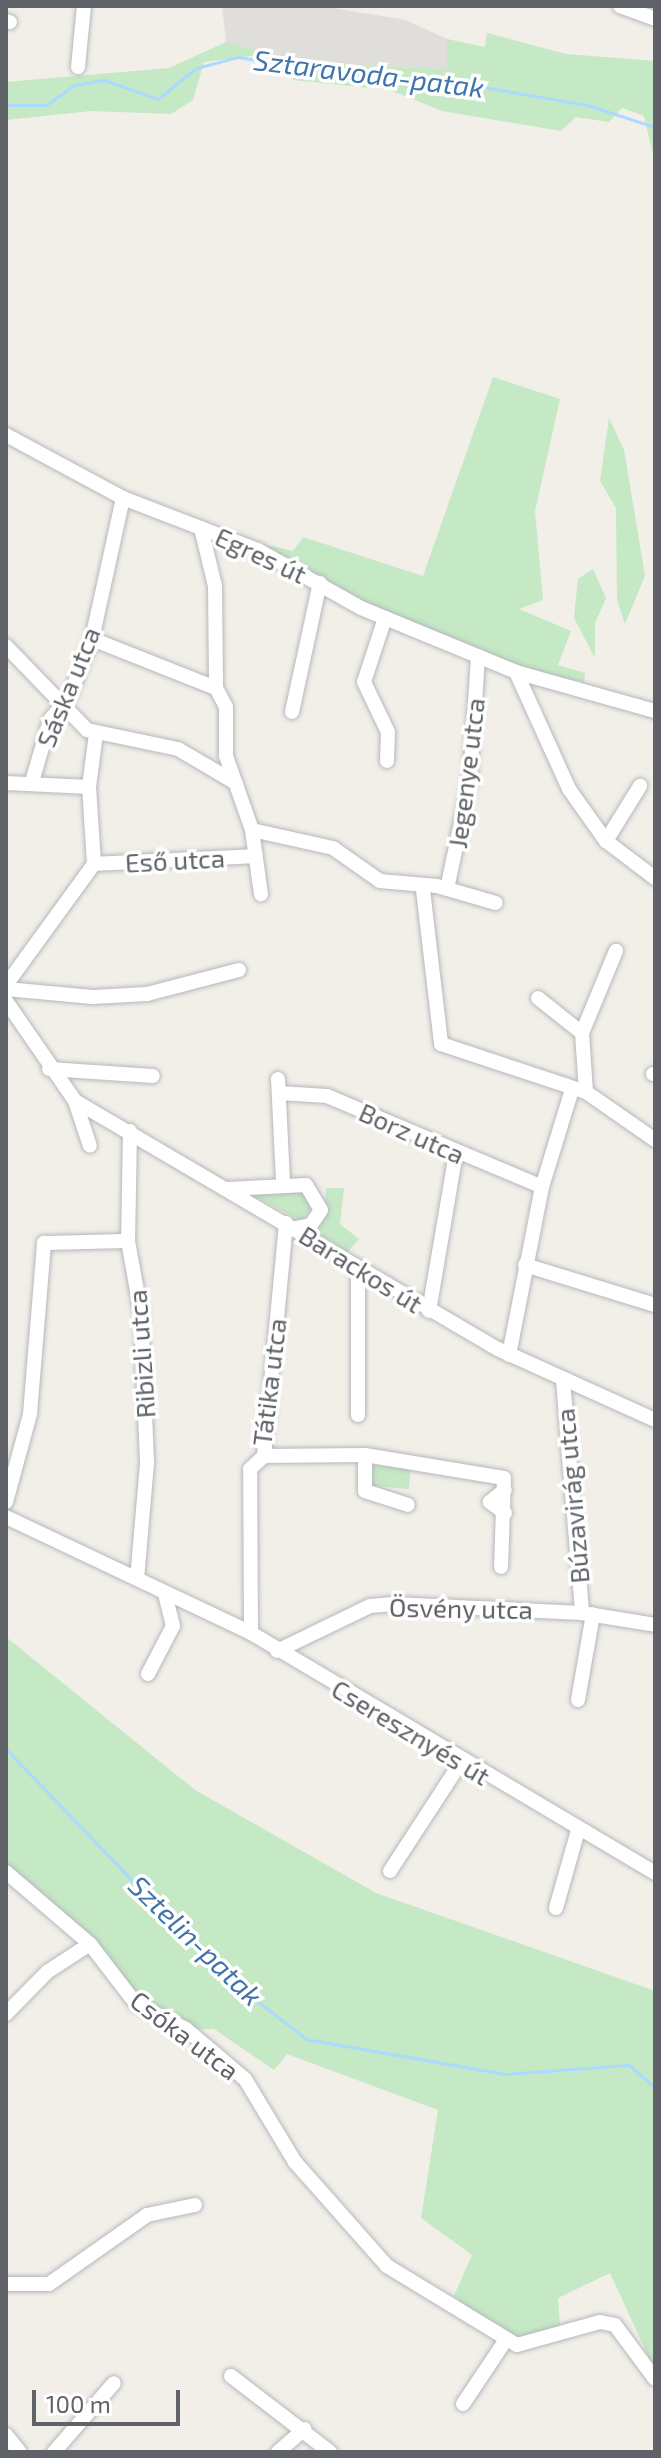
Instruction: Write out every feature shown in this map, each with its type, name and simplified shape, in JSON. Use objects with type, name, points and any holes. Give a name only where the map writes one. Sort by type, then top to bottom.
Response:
[{"type":"street","points":[[78,67],[84,6]]},
{"type":"street","points":[[620,6],[655,19]]},
{"type":"street","name":"Egres út","points":[[6,435],[123,498],[201,528],[320,583],[385,618],[516,672],[655,711]]},
{"type":"street","name":"Sáska utca","points":[[32,782],[61,705],[92,639],[123,498]]},
{"type":"street","points":[[201,528],[216,597],[216,688],[226,707],[226,756],[252,830],[261,894]]},
{"type":"street","points":[[292,712],[320,583]]},
{"type":"street","points":[[385,618],[364,682],[388,732],[387,761]]},
{"type":"street","points":[[92,639],[216,688]]},
{"type":"street","points":[[6,646],[52,686],[61,705],[96,734],[178,749],[237,783]]},
{"type":"street","name":"Jegenye utca","points":[[447,889],[469,792],[478,656]]},
{"type":"street","points":[[516,672],[569,789],[606,841],[655,878]]},
{"type":"street","points":[[96,734],[89,787],[94,864],[6,987],[93,997],[147,994],[239,970]]},
{"type":"street","points":[[6,783],[89,787]]},
{"type":"street","points":[[606,841],[640,786]]},
{"type":"street","points":[[252,830],[301,837],[346,855],[380,881],[423,890],[447,889],[496,903]]},
{"type":"street","name":"Eső utca","points":[[94,864],[256,856]]},
{"type":"street","points":[[423,890],[441,1044],[579,1093],[655,1140]]},
{"type":"street","points":[[509,1355],[542,1187],[579,1093],[582,1033],[616,951]]},
{"type":"street","points":[[538,998],[582,1033]]},
{"type":"street","name":"Barackos út","points":[[6,1001],[49,1069],[75,1101],[90,1146]]},
{"type":"street","points":[[49,1069],[153,1076]]},
{"type":"street","name":"Borz utca","points":[[283,1183],[278,1086],[327,1096],[542,1187]]},
{"type":"street","name":"Barackos út","points":[[75,1101],[429,1311],[509,1355],[655,1420]]},
{"type":"street","name":"Ribizli utca","points":[[130,1131],[128,1241],[145,1382],[137,1579]]},
{"type":"street","points":[[429,1311],[456,1153]]},
{"type":"street","points":[[227,1189],[283,1183],[306,1185],[321,1203],[316,1220],[290,1226]]},
{"type":"street","name":"Tátika utca","points":[[251,1633],[250,1469],[264,1456],[290,1226]]},
{"type":"street","points":[[6,1502],[30,1414],[44,1243],[128,1241]]},
{"type":"street","points":[[525,1265],[655,1305]]},
{"type":"street","points":[[358,1268],[358,1415]]},
{"type":"street","name":"Búzavirág utca","points":[[563,1380],[587,1613],[578,1700]]},
{"type":"street","points":[[365,1455],[365,1491],[408,1505]]},
{"type":"street","points":[[264,1456],[365,1455],[501,1478],[505,1490],[501,1567]]},
{"type":"street","name":"Cseresznyés út","points":[[6,1517],[251,1633],[461,1762],[655,1873]]},
{"type":"street","points":[[148,1674],[173,1626],[165,1594]]},
{"type":"street","name":"Ösvény utca","points":[[277,1651],[370,1606],[434,1603],[587,1613],[655,1625]]},
{"type":"street","points":[[390,1871],[461,1762]]},
{"type":"street","points":[[556,1908],[578,1830]]},
{"type":"street","name":"Csóka utca","points":[[6,1872],[90,1944],[136,2004],[186,2029],[245,2079],[295,2162],[387,2266],[505,2341]]},
{"type":"street","points":[[6,2014],[47,1972],[90,1944]]},
{"type":"street","points":[[6,2284],[49,2284],[147,2215],[195,2205]]},
{"type":"street","points":[[463,2404],[505,2341],[615,2325],[655,2379]]},
{"type":"street","points":[[231,2376],[304,2429],[330,2452]]},
{"type":"street","points":[[54,2452],[114,2383]]},
{"type":"street","points":[[278,2452],[304,2429]]},
{"type":"street","points":[[6,2435],[20,2452]]},
{"type":"shaded area","points":[[222,6],[321,6],[406,20],[447,39],[447,69],[312,64],[226,42]]},
{"type":"green space","points":[[487,33],[566,54],[655,61],[655,163],[644,116],[622,108],[609,122],[576,117],[561,131],[442,111],[390,90],[293,80],[293,66],[257,55],[204,62],[193,100],[171,114],[91,111],[6,120],[6,82],[169,68],[226,42],[312,64],[447,69],[447,39],[485,47]]},
{"type":"green space","points":[[493,377],[560,399],[535,511],[543,600],[519,609],[571,631],[558,665],[585,673],[584,682],[528,670],[387,614],[263,544],[293,551],[303,537],[423,576]]},
{"type":"green space","points":[[609,418],[624,450],[645,576],[625,624],[617,600],[616,508],[600,481]]},
{"type":"green space","points":[[593,569],[606,598],[595,623],[595,658],[574,618],[578,579]]},
{"type":"green space","points":[[298,1186],[317,1202],[301,1221],[244,1190]]},
{"type":"green space","points":[[326,1188],[344,1188],[340,1224],[359,1239],[345,1255],[312,1235],[324,1219]]},
{"type":"green space","points":[[370,1465],[411,1469],[409,1489],[368,1485]]},
{"type":"green space","points":[[6,1637],[195,1790],[376,1893],[655,1991],[655,2371],[610,2273],[558,2298],[560,2326],[513,2342],[454,2296],[472,2255],[421,2218],[438,2110],[287,2054],[274,2070],[214,2029],[186,2029],[148,2011],[6,1872]]},
{"type":"waterway","name":"Sztaravoda-patak","points":[[6,105],[46,105],[75,85],[104,80],[158,99],[196,68],[238,57],[334,74],[472,85],[587,105],[655,127]]},
{"type":"waterway","name":"Sztelin-patak","points":[[6,1749],[220,1972],[306,2039],[505,2074],[629,2065],[655,2088]]}]
